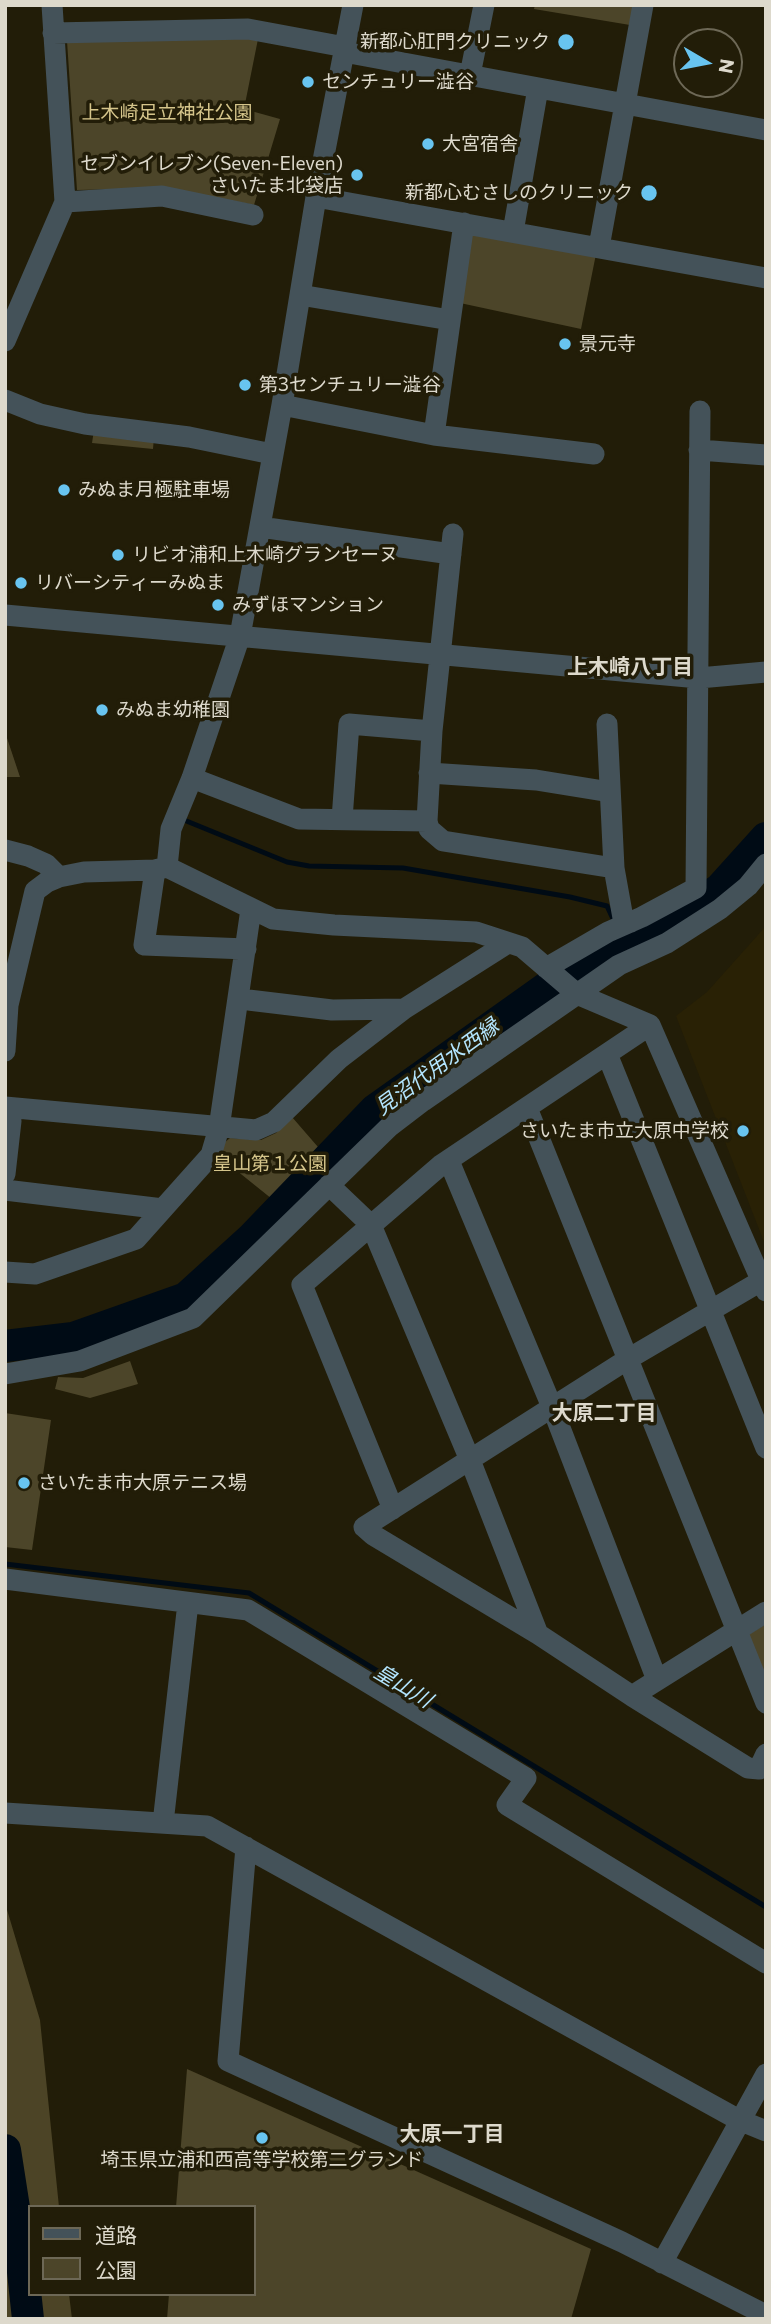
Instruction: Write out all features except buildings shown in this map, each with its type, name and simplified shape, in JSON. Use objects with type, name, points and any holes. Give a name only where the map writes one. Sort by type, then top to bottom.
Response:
[{"type":"street","points":[[5,341],[65,202],[52,5]]},
{"type":"street","points":[[246,948],[144,945],[171,829],[192,778],[240,636],[316,197],[353,5]]},
{"type":"street","points":[[470,75],[484,5]]},
{"type":"street","points":[[599,247],[643,5]]},
{"type":"street","points":[[53,33],[248,29],[470,75],[766,130]]},
{"type":"street","points":[[513,232],[538,88]]},
{"type":"street","points":[[65,202],[162,196],[253,215]]},
{"type":"street","points":[[316,197],[766,278]]},
{"type":"street","points":[[434,435],[464,223]]},
{"type":"street","points":[[300,295],[450,320]]},
{"type":"street","points":[[5,400],[40,414],[85,424],[189,438],[272,454]]},
{"type":"street","points":[[282,405],[434,435],[594,454]]},
{"type":"street","points":[[546,968],[608,932],[696,888],[700,411]]},
{"type":"street","points":[[699,450],[766,455]]},
{"type":"street","points":[[260,527],[452,544],[432,731],[427,821],[429,829],[443,841],[614,869]]},
{"type":"street","points":[[5,615],[699,678],[766,672]]},
{"type":"street","points":[[342,819],[349,724],[432,731]]},
{"type":"street","points":[[607,724],[614,869],[623,918],[631,922]]},
{"type":"street","points":[[429,773],[536,780],[610,792]]},
{"type":"street","points":[[192,778],[299,819],[427,821]]},
{"type":"street","points":[[5,850],[46,864],[59,877]]},
{"type":"street","points":[[5,1374],[80,1361],[193,1318],[389,1127],[422,1101],[619,965],[667,943],[720,909],[748,886],[766,864]]},
{"type":"street","points":[[5,1051],[8,1005],[35,891],[59,877],[84,872],[161,868],[273,919],[334,925],[477,932],[522,947],[577,994],[650,1025],[763,1286],[712,1310],[628,1359],[364,1527],[748,1768],[759,1769],[766,1754]]},
{"type":"street","points":[[5,1272],[35,1274],[136,1239],[211,1155],[219,1128],[240,999],[251,909]]},
{"type":"street","points":[[5,1107],[256,1130],[274,1122],[339,1059],[404,1009],[508,943]]},
{"type":"street","points":[[240,999],[331,1010],[404,1009]]},
{"type":"street","points":[[393,1508],[302,1285],[449,1161],[650,1025]]},
{"type":"street","points":[[607,1054],[766,1448]]},
{"type":"street","points":[[527,1108],[766,1703]]},
{"type":"street","points":[[5,1112],[11,1121],[5,1174]]},
{"type":"street","points":[[449,1161],[552,1407],[657,1680]]},
{"type":"street","points":[[329,1185],[371,1225],[470,1460],[538,1634]]},
{"type":"street","points":[[5,1190],[163,1209]]},
{"type":"street","points":[[5,1580],[248,1610],[526,1778],[507,1805],[766,1963]]},
{"type":"street","points":[[163,1823],[188,1603]]},
{"type":"street","points":[[632,1696],[766,1612]]},
{"type":"street","points":[[5,1813],[207,1826],[739,2120],[766,2131]]},
{"type":"street","points":[[246,1847],[228,2062],[622,2242],[766,2315]]},
{"type":"street","points":[[662,2263],[766,2074]]},
{"type":"shaded area","name":"さいたま市立大原中学校","points":[[766,926],[766,1247],[676,1016],[707,992]]},
{"type":"shaded area","points":[[5,1903],[40,2020],[59,2205],[28,2205],[28,2296],[69,2296],[72,2319],[5,2319]]},
{"type":"green space","points":[[535,5],[633,5],[630,25],[534,9]]},
{"type":"green space","name":"上木崎足立神社公園","points":[[259,34],[244,109],[280,119],[254,205],[166,188],[77,190],[67,41]]},
{"type":"green space","points":[[467,234],[596,254],[581,329],[460,303]]},
{"type":"green space","points":[[94,430],[154,437],[153,449],[92,443]]},
{"type":"green space","points":[[5,732],[20,777],[5,777]]},
{"type":"green space","name":"皇山第１公園","points":[[292,1117],[318,1147],[272,1199],[221,1158],[224,1143],[230,1138],[261,1140],[276,1133]]},
{"type":"green space","points":[[130,1361],[138,1384],[90,1398],[55,1389],[58,1377],[83,1378]]},
{"type":"green space","name":"さいたま市大原テニス場","points":[[5,1413],[51,1420],[32,1550],[5,1547]]},
{"type":"green space","points":[[766,1624],[766,1684],[746,1636]]},
{"type":"green space","name":"埼玉県立浦和西高等学校第二グランド","points":[[187,2069],[591,2249],[571,2319],[167,2319],[169,2296],[256,2296],[256,2205],[176,2205]]},
{"type":"waterway","points":[[184,820],[287,862],[309,866],[403,868],[570,897],[607,906],[614,921]]},
{"type":"waterway","name":"見沼代用水西縁","points":[[5,1346],[73,1338],[186,1298],[252,1238],[375,1110],[580,964],[684,913],[720,889],[766,838]]},
{"type":"waterway","name":"皇山川","points":[[5,1564],[249,1593],[766,1907]]},
{"type":"waterway","name":"見沼代用水西縁","points":[[5,2150],[28,2319]]},
{"type":"place","name":"新都心肛門クリニック","points":[[566,42]]},
{"type":"place","name":"センチュリー澁谷","points":[[308,82]]},
{"type":"place","name":"大宮宿舎","points":[[428,144]]},
{"type":"place","name":"セブンイレブン(Seven-Eleven) さいたま北袋店","points":[[357,175]]},
{"type":"place","name":"新都心むさしのクリニック","points":[[649,193]]},
{"type":"place","name":"景元寺","points":[[565,344]]},
{"type":"place","name":"第3センチュリー澁谷","points":[[245,385]]},
{"type":"place","name":"みぬま月極駐車場","points":[[64,490]]},
{"type":"place","name":"リビオ浦和上木崎グランセーヌ","points":[[118,555]]},
{"type":"place","name":"リバーシティーみぬま","points":[[21,583]]},
{"type":"place","name":"みずほマンション","points":[[218,605]]},
{"type":"place","name":"みぬま幼稚園","points":[[102,710]]},
{"type":"place","name":"さいたま市立大原中学校","points":[[743,1131]]},
{"type":"place","name":"さいたま市大原テニス場","points":[[24,1483]]},
{"type":"place","name":"埼玉県立浦和西高等学校第二グランド","points":[[262,2138]]},
{"type":"district","name":"上木崎八丁目","points":[[630,667]]},
{"type":"district","name":"大原二丁目","points":[[604,1413]]},
{"type":"district","name":"大原一丁目","points":[[452,2134]]}]
